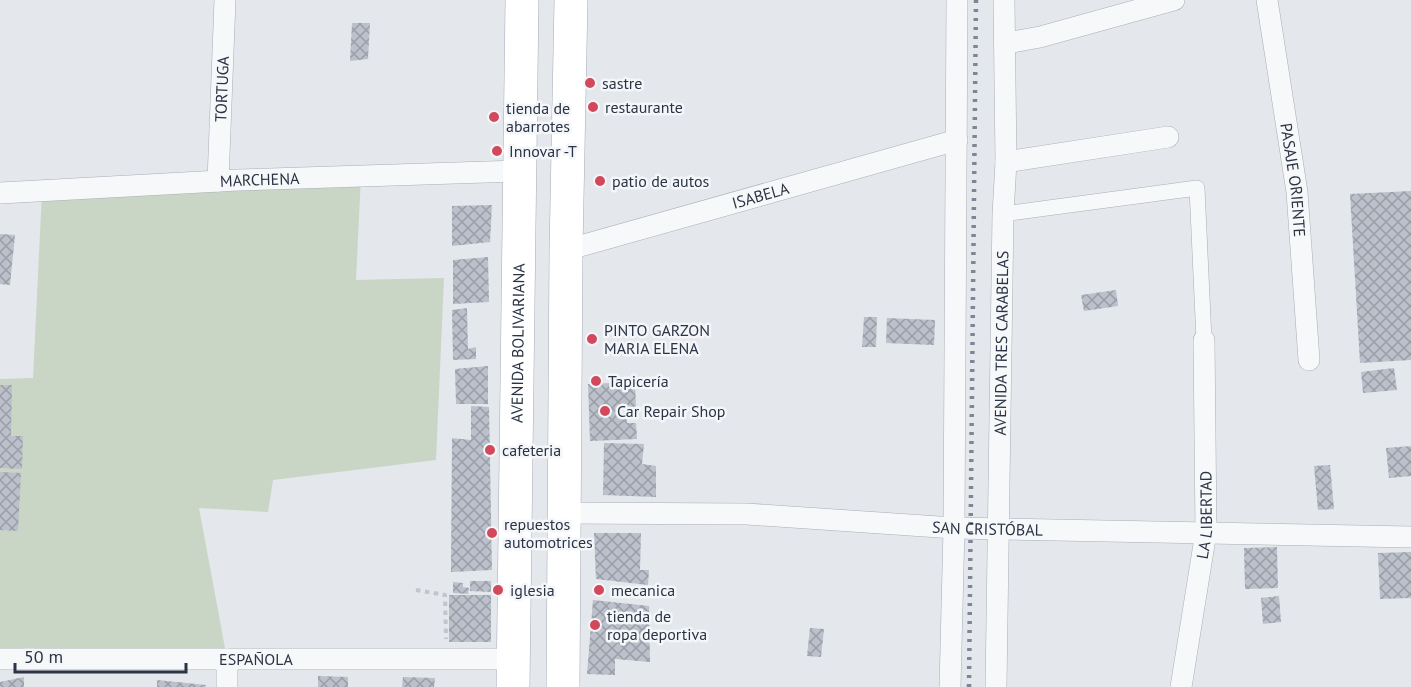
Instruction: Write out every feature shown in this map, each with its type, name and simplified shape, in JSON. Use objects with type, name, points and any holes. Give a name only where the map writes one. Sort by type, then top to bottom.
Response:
[{"type":"main road","name":"AVENIDA BOLIVARIANA","points":[[513,673],[517,171],[522,0]]},
{"type":"main road","points":[[563,687],[566,250],[571,0]]},
{"type":"street","name":"TORTUGA","points":[[218,181],[225,0]]},
{"type":"street","points":[[950,687],[954,528],[957,0]]},
{"type":"street","name":"AVENIDA TRES CARABELAS","points":[[996,687],[1003,213],[1006,162],[1007,42],[1004,0]]},
{"type":"street","points":[[1007,42],[1040,37],[1174,0]]},
{"type":"street","name":"PASAJE ORIENTE","points":[[1267,0],[1297,192],[1309,360]]},
{"type":"street","points":[[1006,162],[1168,137]]},
{"type":"street","name":"ISABELA","points":[[566,250],[957,140]]},
{"type":"street","name":"MARCHENA","points":[[0,193],[218,181],[517,171]]},
{"type":"street","points":[[1003,213],[1197,188],[1204,340]]},
{"type":"street","name":"LA LIBERTAD","points":[[1181,687],[1206,532],[1204,340]]},
{"type":"street","name":"SAN CRISTÓBAL","points":[[565,513],[747,514],[954,528],[1411,537]]},
{"type":"street","name":"ESPAÑOLA","points":[[0,659],[449,657],[513,673]]},
{"type":"street","points":[[227,658],[227,687]]},
{"type":"path","points":[[416,590],[445,595],[449,657]]},
{"type":"green space","points":[[361,176],[356,280],[444,278],[436,460],[273,480],[268,512],[199,508],[227,659],[0,659],[0,379],[33,378],[42,192]]},
{"type":"building","points":[[352,23],[370,23],[368,59],[350,61]]},
{"type":"building","points":[[1411,191],[1411,360],[1360,363],[1350,194]]},
{"type":"building","points":[[492,205],[490,242],[452,246],[452,206]]},
{"type":"building","points":[[0,234],[15,235],[10,285],[0,284]]},
{"type":"building","points":[[488,257],[489,302],[453,304],[453,260]]},
{"type":"building","points":[[1116,290],[1118,306],[1084,311],[1081,295]]},
{"type":"building","points":[[467,308],[468,349],[476,347],[476,359],[453,360],[452,310]]},
{"type":"building","points":[[864,317],[877,317],[876,347],[862,347]]},
{"type":"building","points":[[887,318],[935,320],[934,345],[886,343]]},
{"type":"building","points":[[488,366],[488,404],[456,404],[455,369]]},
{"type":"building","points":[[1394,368],[1397,390],[1363,393],[1361,372]]},
{"type":"building","name":"Car Repair Shop","points":[[635,382],[636,407],[620,408],[621,415],[627,415],[627,423],[636,423],[637,439],[590,441],[588,384]]},
{"type":"building","points":[[0,385],[12,385],[11,436],[23,436],[22,469],[0,468]]},
{"type":"building","points":[[471,406],[489,407],[492,570],[451,572],[452,438],[471,440]]},
{"type":"building","points":[[604,443],[644,444],[642,464],[656,466],[656,497],[603,495]]},
{"type":"building","points":[[1411,446],[1411,476],[1389,478],[1386,448]]},
{"type":"building","points":[[1330,465],[1334,509],[1318,510],[1314,466]]},
{"type":"building","points":[[0,472],[21,473],[18,531],[0,530]]},
{"type":"building","points":[[594,533],[641,533],[640,570],[649,570],[648,585],[596,579]]},
{"type":"building","points":[[1277,547],[1278,588],[1245,589],[1244,548]]},
{"type":"building","points":[[1411,552],[1411,598],[1380,599],[1378,553]]},
{"type":"building","points":[[470,581],[491,581],[491,592],[470,591]]},
{"type":"building","points":[[453,582],[463,583],[463,587],[469,588],[468,594],[453,593]]},
{"type":"building","points":[[449,595],[491,595],[491,642],[449,642]]},
{"type":"building","points":[[1279,596],[1281,622],[1263,624],[1261,598]]},
{"type":"building","points":[[593,600],[649,606],[650,662],[615,659],[615,675],[587,674]]},
{"type":"building","points":[[810,628],[824,629],[821,657],[807,656]]},
{"type":"building","points":[[318,676],[348,677],[348,687],[318,687]]},
{"type":"building","points":[[24,677],[24,687],[0,687],[0,682]]},
{"type":"building","points":[[403,677],[435,678],[434,687],[402,687]]},
{"type":"building","points":[[157,680],[206,685],[205,687],[157,687]]},
{"type":"railway","points":[[969,687],[976,0]]},
{"type":"place","name":"sastre","points":[[590,83]]},
{"type":"place","name":"restaurante","points":[[593,107]]},
{"type":"place","name":"tienda de abarrotes","points":[[494,117]]},
{"type":"place","name":"Innovar -T","points":[[497,151]]},
{"type":"place","name":"patio de autos","points":[[600,181]]},
{"type":"place","name":"PINTO GARZON MARIA ELENA","points":[[592,339]]},
{"type":"place","name":"Tapicería","points":[[596,381]]},
{"type":"place","name":"Car Repair Shop","points":[[605,411]]},
{"type":"place","name":"cafeteria","points":[[490,450]]},
{"type":"place","name":"repuestos automotrices","points":[[492,533]]},
{"type":"place","name":"iglesia","points":[[498,590]]},
{"type":"place","name":"mecanica","points":[[599,590]]},
{"type":"place","name":"tienda de ropa deportiva","points":[[595,625]]}]
